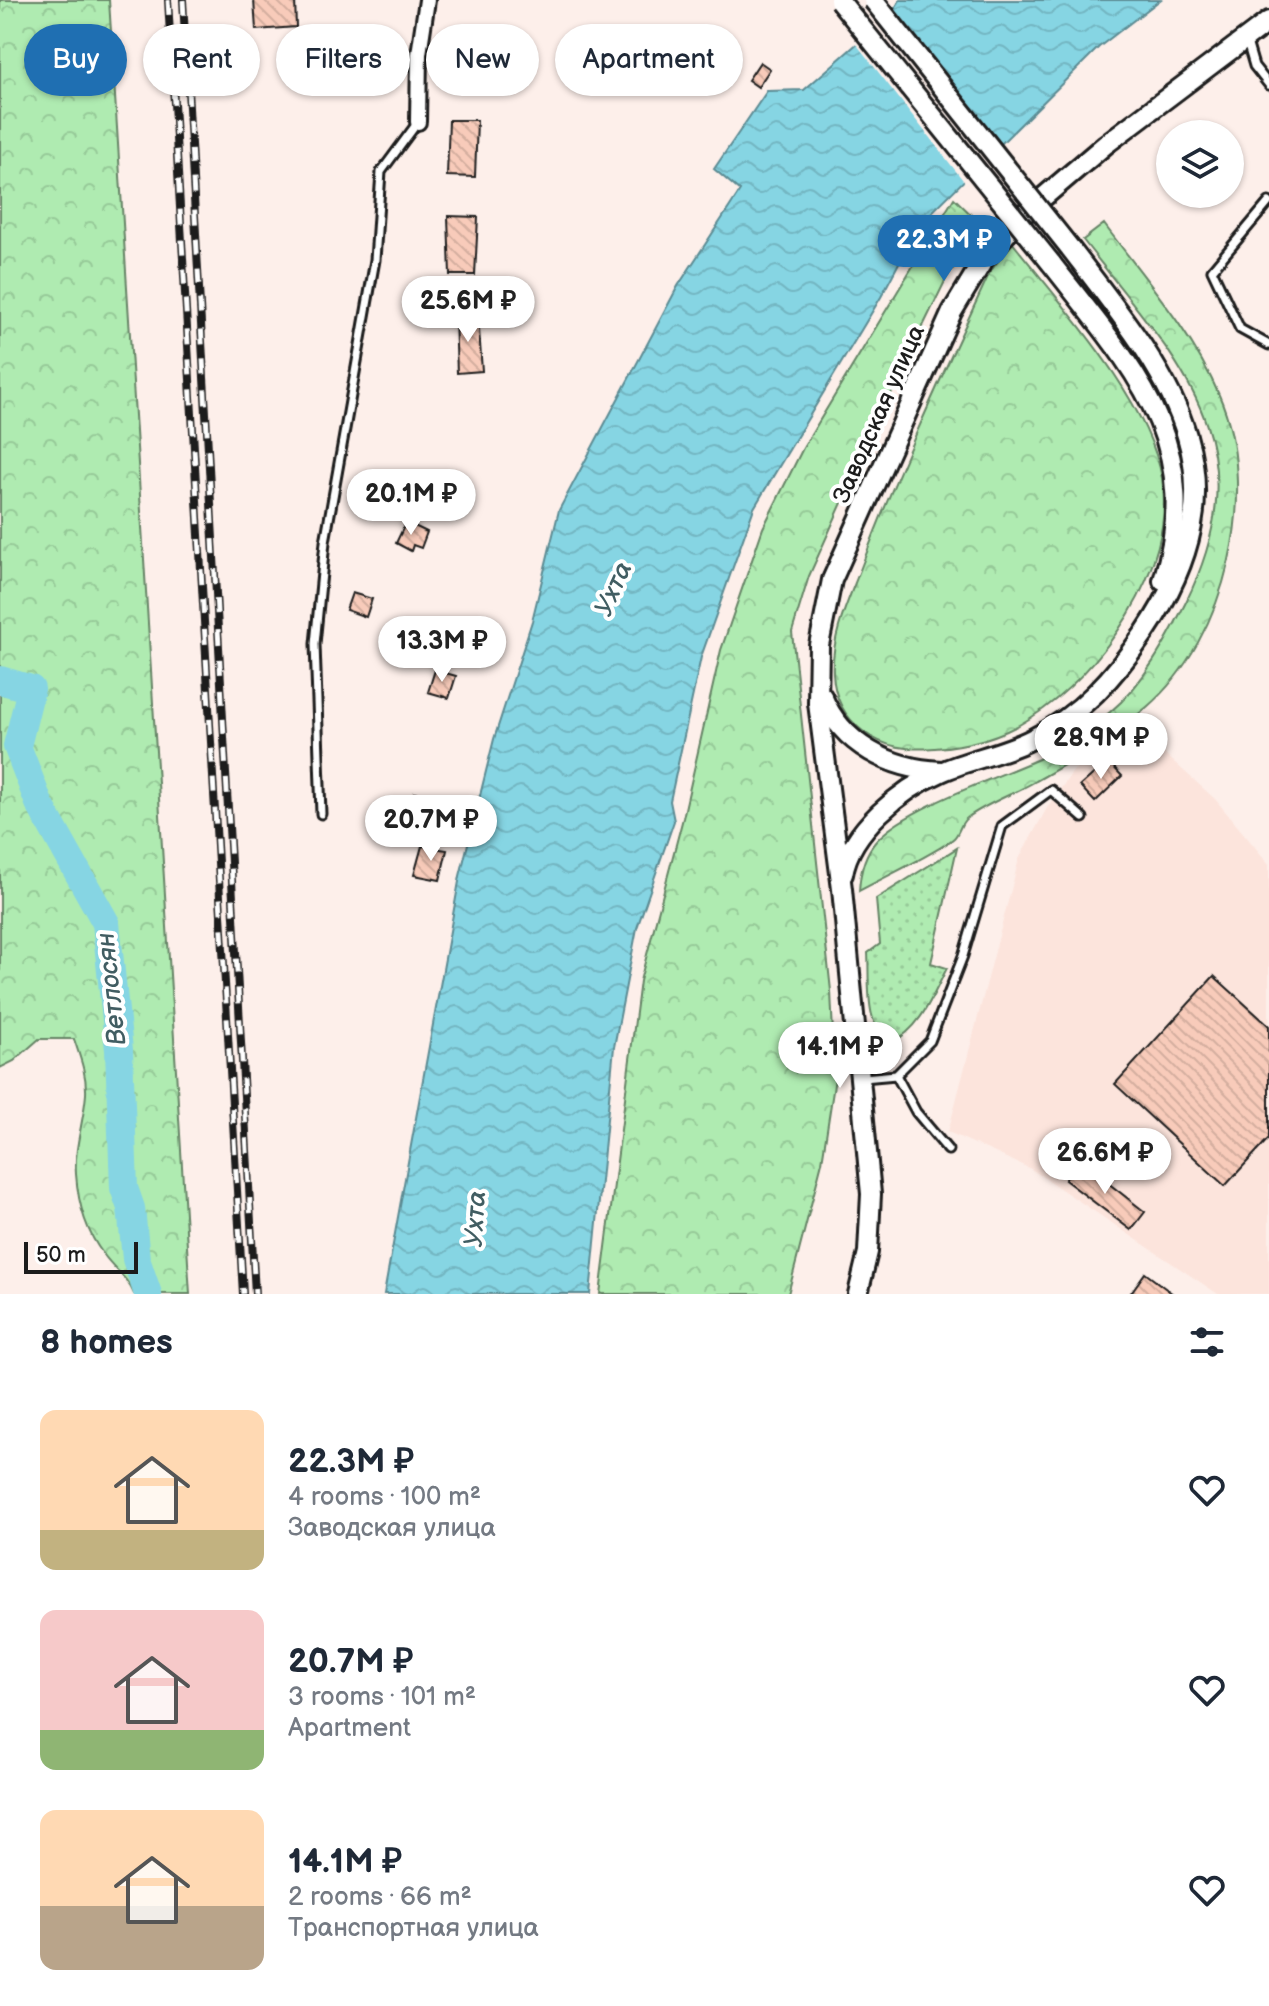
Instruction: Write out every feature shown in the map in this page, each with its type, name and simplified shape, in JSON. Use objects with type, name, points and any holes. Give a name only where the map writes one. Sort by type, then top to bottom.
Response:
[{"type":"street","points":[[418,122],[419,54],[427,0]]},
{"type":"street","points":[[839,0],[1051,263],[1137,379],[1160,421],[1175,469],[1176,519],[1170,556],[1152,614],[1135,646]]},
{"type":"street","points":[[842,889],[848,858],[870,825],[900,798],[941,771],[1003,752],[1055,726],[1089,700],[1135,646],[1160,607],[1183,559],[1195,509],[1194,456],[1182,415],[1158,368],[1070,248],[873,0]]},
{"type":"street","name":"Заводская улица","points":[[858,1294],[868,1252],[871,1194],[842,889],[820,728],[818,677],[824,611],[843,549],[952,312],[984,259],[1026,212],[1083,163],[1269,21]]},
{"type":"street","points":[[818,677],[832,717],[854,741],[903,765],[941,771]]},
{"type":"lane","points":[[1245,37],[1254,66],[1269,85]]},
{"type":"lane","points":[[321,814],[315,644],[325,542],[375,260],[381,172],[418,122]]},
{"type":"lane","points":[[1269,202],[1212,270],[1240,329],[1269,345]]},
{"type":"lane","points":[[860,1079],[896,1075],[930,1041],[963,956],[1002,826],[1051,790],[1083,818]]},
{"type":"lane","points":[[896,1075],[916,1112],[948,1150]]},
{"type":"shaded area","points":[[1113,738],[1165,754],[1215,799],[1269,864],[1269,1294],[1218,1294],[1031,1169],[948,1132],[1019,859],[1047,808],[1074,770]]},
{"type":"green space","points":[[0,0],[109,0],[111,24],[24,24],[24,96],[115,96],[190,1294],[134,1294],[98,1246],[88,1227],[76,1174],[86,1087],[74,1039],[39,1039],[14,1061],[0,1068]]},
{"type":"green space","points":[[954,198],[985,228],[948,275],[906,361],[809,576],[792,632],[831,991],[835,1078],[822,1162],[788,1294],[600,1294],[640,981],[683,818],[721,650],[763,528],[803,448]]},
{"type":"green space","points":[[1104,224],[1167,306],[1195,349],[1219,395],[1231,433],[1237,475],[1236,518],[1229,561],[1216,603],[1198,643],[1175,678],[1147,707],[1065,765],[975,813],[965,820],[956,836],[946,844],[859,891],[869,851],[892,827],[932,804],[1054,751],[1087,730],[1122,701],[1144,675],[1171,631],[1208,545],[1216,494],[1213,448],[1199,406],[1178,365],[1083,240]]},
{"type":"green space","points":[[1012,242],[1100,354],[1140,417],[1154,448],[1162,478],[1164,512],[1158,547],[1128,615],[1107,646],[1056,699],[1029,719],[984,740],[935,748],[897,747],[880,742],[864,732],[841,706],[833,673],[838,631],[923,417],[990,272]]},
{"type":"green space","points":[[957,848],[931,963],[947,968],[918,1020],[892,1042],[876,1027],[870,1004],[868,953],[880,944],[876,899]]},
{"type":"water","name":"Ухта","points":[[900,0],[1160,0],[1099,47],[919,225],[881,297],[754,508],[701,657],[670,801],[674,821],[637,928],[614,1047],[590,1294],[384,1294],[460,876],[494,739],[532,621],[559,510],[678,286],[740,191],[714,169],[767,91],[804,90],[892,13]]},
{"type":"pier","points":[[892,5],[1004,147],[966,184],[854,41]]},
{"type":"building","points":[[254,0],[295,0],[296,24],[276,24],[276,28],[260,30],[260,24],[256,24]]},
{"type":"building","points":[[760,62],[770,69],[758,87],[748,80]]},
{"type":"building","points":[[449,120],[477,120],[475,177],[447,176]]},
{"type":"building","points":[[448,216],[478,217],[475,275],[450,275]]},
{"type":"building","points":[[478,315],[482,371],[457,373],[455,317]]},
{"type":"building","points":[[402,476],[422,487],[414,501],[394,490]]},
{"type":"building","points":[[406,522],[427,532],[421,548],[413,545],[411,551],[396,543]]},
{"type":"building","points":[[352,593],[372,599],[366,617],[346,610]]},
{"type":"building","points":[[435,670],[456,676],[449,698],[428,692]]},
{"type":"building","points":[[1108,761],[1122,776],[1095,802],[1080,786]]},
{"type":"building","points":[[414,793],[444,798],[439,821],[411,814]]},
{"type":"building","points":[[422,846],[447,850],[440,880],[414,875]]},
{"type":"building","points":[[1214,976],[1269,1026],[1269,1138],[1225,1186],[1115,1084]]},
{"type":"building","points":[[1080,1161],[1145,1212],[1131,1230],[1065,1180]]},
{"type":"building","points":[[1145,1273],[1173,1294],[1130,1294]]},
{"type":"waterway","name":"Ветлосян","points":[[0,680],[31,689],[17,746],[39,803],[106,923],[119,1050],[124,1188],[131,1208],[136,1259],[148,1294]]},
{"type":"railway","points":[[168,0],[243,1294]]},
{"type":"railway","points":[[183,0],[255,1294]]}]
